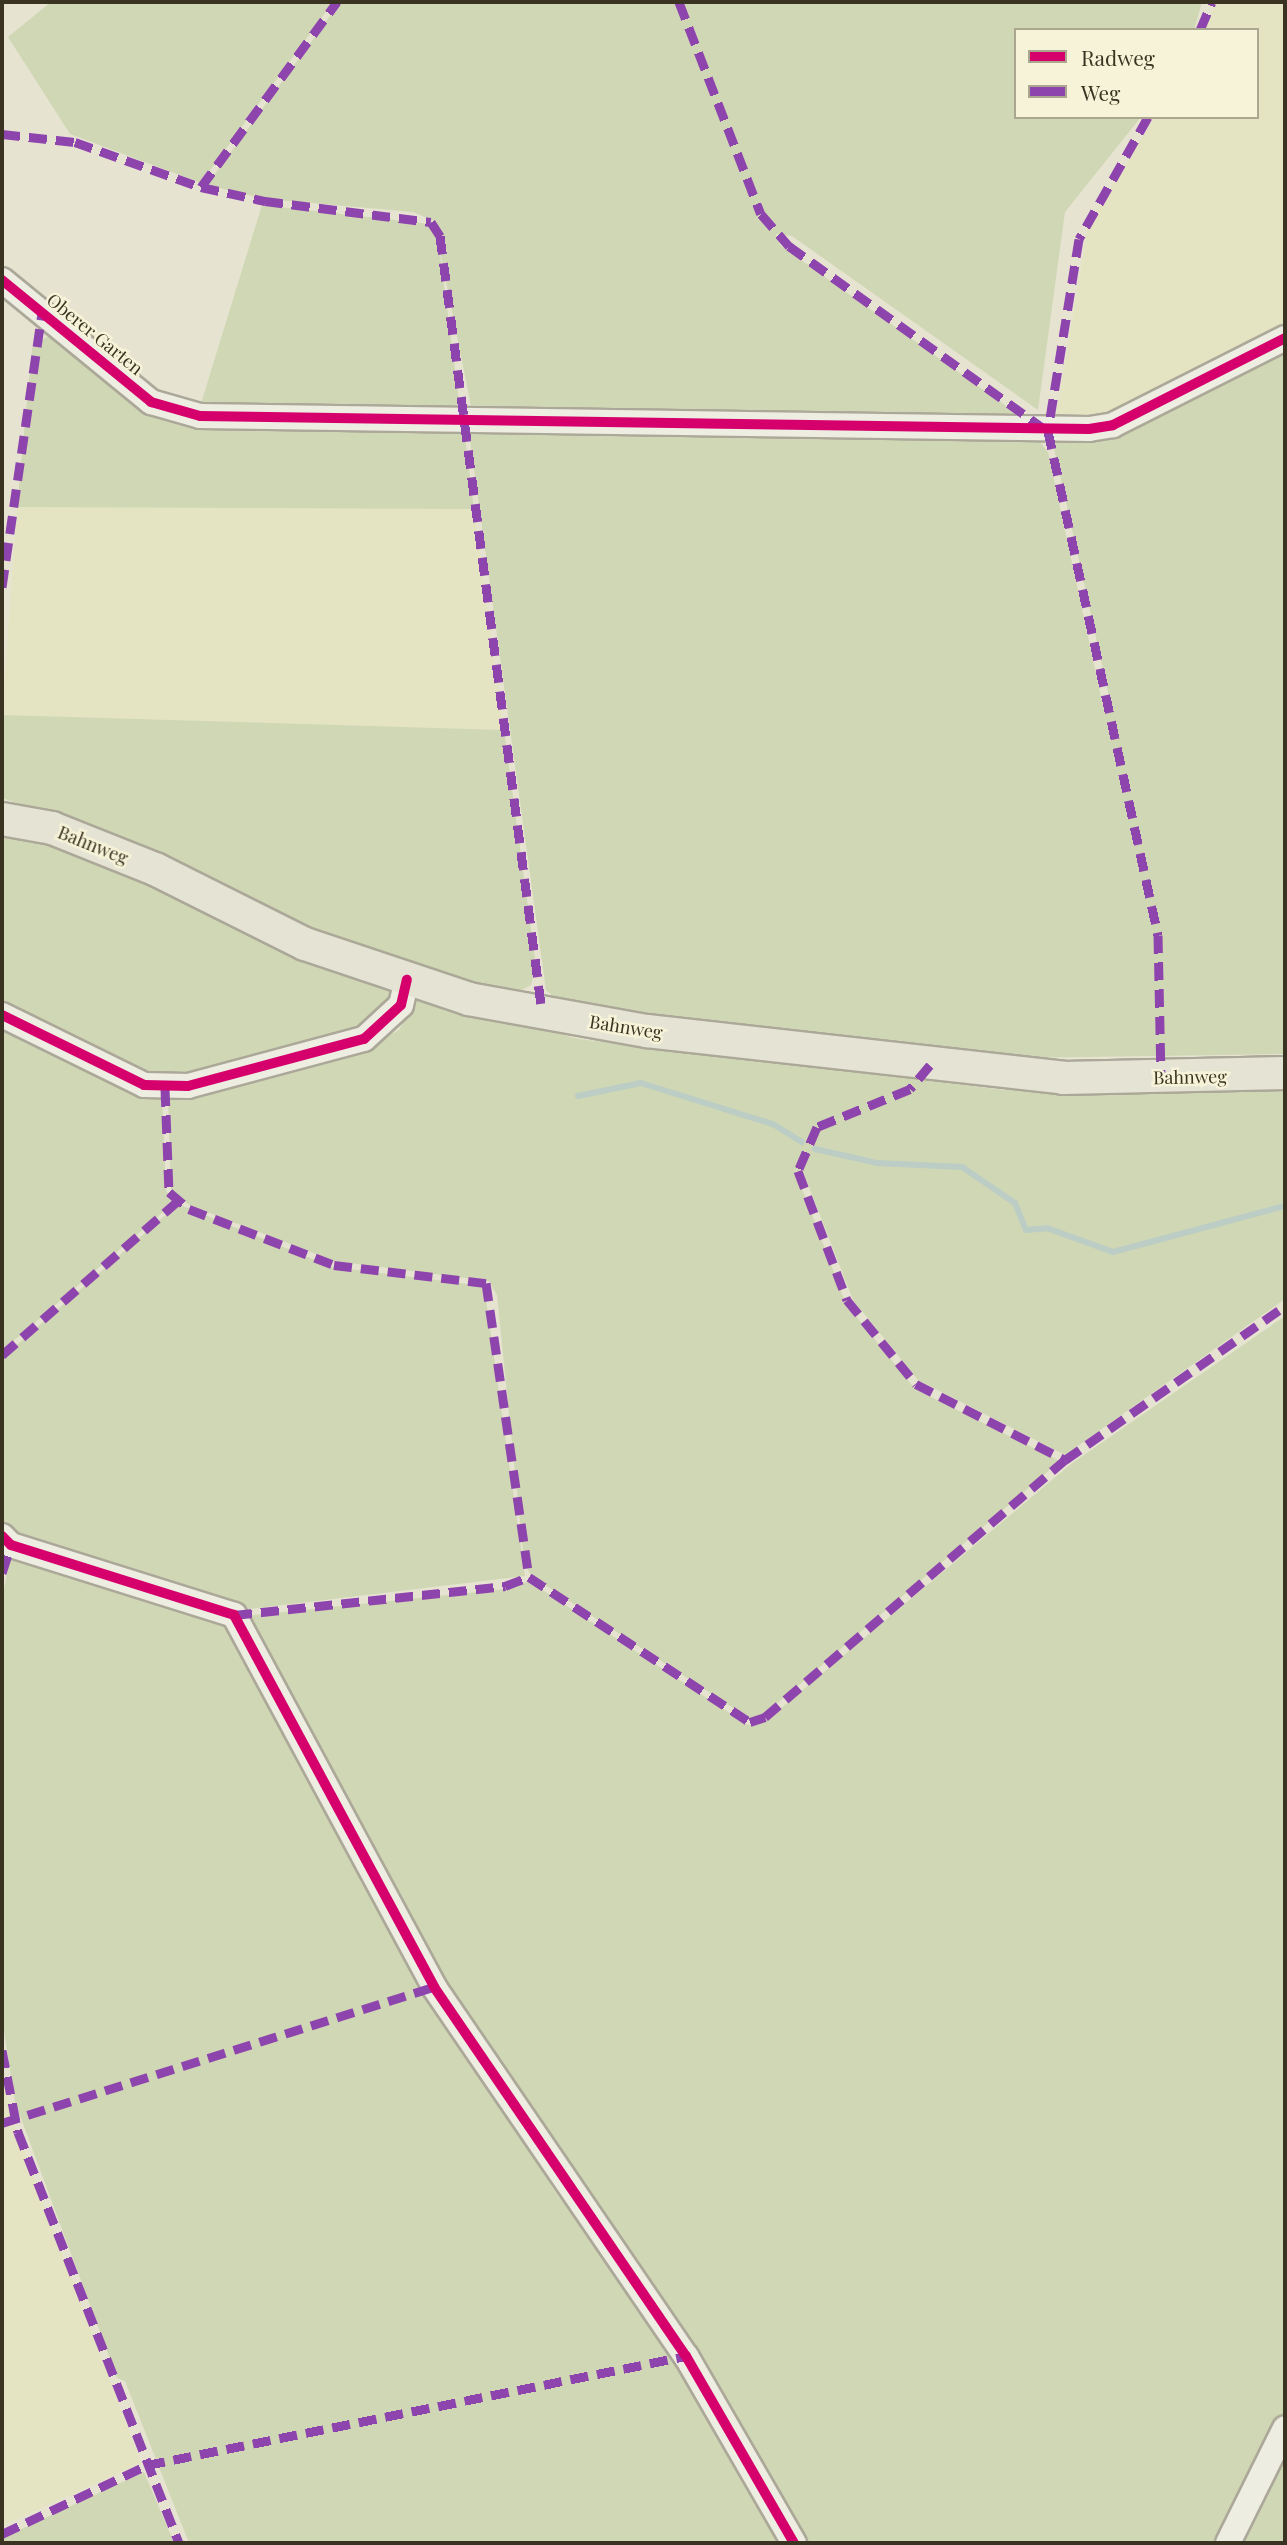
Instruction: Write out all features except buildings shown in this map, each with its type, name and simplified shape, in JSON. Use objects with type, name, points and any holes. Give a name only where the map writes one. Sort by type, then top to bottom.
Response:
[{"type":"main road","name":"Bahnweg","points":[[2,818],[87,842],[305,944],[469,999],[647,1031],[857,1058],[1063,1078],[1285,1073]]},
{"type":"street","name":"Oberer Garten","points":[[2,280],[169,410],[200,416],[1089,429],[1112,425],[1285,338]]},
{"type":"street","points":[[2,1015],[144,1085],[188,1086],[364,1039],[401,1005],[407,980]]},
{"type":"street","points":[[2,1536],[11,1545],[234,1615],[435,1987],[686,2356],[794,2543]]},
{"type":"street","points":[[1228,2543],[1285,2428]]},
{"type":"green space","points":[[51,2],[333,2],[201,183],[70,134],[8,37]]},
{"type":"green space","points":[[340,2],[1202,2],[1195,28],[1014,28],[1014,119],[1139,119],[1065,212],[1038,410],[792,236],[776,234],[780,245],[1030,423],[472,411],[434,221],[413,212],[266,199],[207,185]]},
{"type":"green space","points":[[1216,2],[1285,2],[1285,331],[1119,417],[1056,417],[1088,225],[1154,119],[1259,119],[1259,28],[1205,28]]},
{"type":"green space","points":[[262,205],[430,224],[438,238],[459,401],[454,413],[199,410]]},
{"type":"green space","points":[[49,335],[65,339],[154,409],[463,422],[474,509],[17,507],[32,348]]},
{"type":"green space","points":[[1285,342],[1285,1054],[1012,1058],[887,1048],[561,1003],[546,990],[468,425],[1036,437],[1048,452],[1103,706],[1109,696],[1052,439]]},
{"type":"green space","points":[[17,507],[474,509],[504,730],[2,715]]},
{"type":"green space","points":[[2,715],[504,730],[536,966],[531,985],[508,997],[385,959],[225,888],[155,849],[2,798]]},
{"type":"green space","points":[[2,830],[65,844],[395,987],[396,1004],[367,1030],[198,1080],[145,1077],[2,1007]]},
{"type":"green space","points":[[418,997],[579,1039],[1005,1090],[1233,1091],[1285,1084],[1285,1299],[1065,1455],[918,1380],[853,1300],[804,1174],[795,1170],[846,1304],[915,1389],[1060,1461],[765,1714],[750,1719],[531,1576],[524,1561],[497,1295],[489,1281],[334,1261],[189,1205],[171,1190],[168,1095],[375,1043],[399,1030]]},
{"type":"green space","points":[[2,1022],[162,1096],[166,1191],[176,1201],[2,1351]]},
{"type":"green space","points":[[178,1204],[332,1267],[484,1286],[525,1576],[242,1610],[2,1529],[2,1358]]},
{"type":"green space","points":[[1285,1316],[1285,2414],[1219,2543],[189,2543],[125,2381],[117,2378],[15,2102],[2,2018],[2,1600],[10,1557],[227,1622],[430,1985],[563,2205],[245,1616],[506,1589],[529,1581],[748,1725],[767,1720],[1071,1464]]},
{"type":"green space","points":[[2,2064],[12,2117],[2,2120]]},
{"type":"green space","points":[[14,2124],[141,2463],[2,2526],[2,2128]]},
{"type":"green space","points":[[1285,2448],[1285,2543],[1238,2543]]},
{"type":"green space","points":[[144,2472],[174,2543],[2,2543],[2,2538]]},
{"type":"waterway","points":[[578,1096],[641,1083],[773,1124],[802,1142]]},
{"type":"waterway","points":[[815,1149],[877,1163],[962,1167],[1015,1203],[1026,1230],[1047,1228],[1113,1252],[1285,1206]]},
{"type":"marked path","points":[[201,187],[337,2]]},
{"type":"marked path","points":[[679,2],[761,214],[789,246],[1042,427]]},
{"type":"marked path","points":[[1201,28],[1212,2]]},
{"type":"marked path","points":[[1147,119],[1079,239],[1048,431],[1158,935],[1161,1077]]},
{"type":"marked path","points":[[2,134],[75,142],[201,187],[265,201],[431,222],[440,236],[542,1012]]},
{"type":"marked path","points":[[2,587],[42,313]]},
{"type":"marked path","points":[[930,1065],[910,1089],[817,1127],[798,1171],[847,1300],[916,1384],[1065,1460]]},
{"type":"marked path","points":[[165,1088],[169,1192],[189,1209],[334,1265],[486,1283],[529,1577],[750,1722],[765,1717],[1065,1460],[1285,1306]]},
{"type":"marked path","points":[[2,1355],[179,1200]]},
{"type":"marked path","points":[[2,1573],[11,1545]]},
{"type":"marked path","points":[[234,1615],[505,1586],[529,1577]]},
{"type":"marked path","points":[[2,2123],[434,1987]]},
{"type":"marked path","points":[[2,2050],[18,2132],[179,2543]]},
{"type":"marked path","points":[[2,2534],[147,2465],[686,2356]]},
{"type":"cycle path","points":[[2,280],[151,402],[200,416],[1089,429],[1113,425],[1285,338]]},
{"type":"cycle path","points":[[2,1015],[144,1085],[188,1086],[364,1039],[401,1005],[407,980]]},
{"type":"cycle path","points":[[2,1536],[11,1545],[234,1615],[434,1987],[686,2356],[794,2543]]}]
